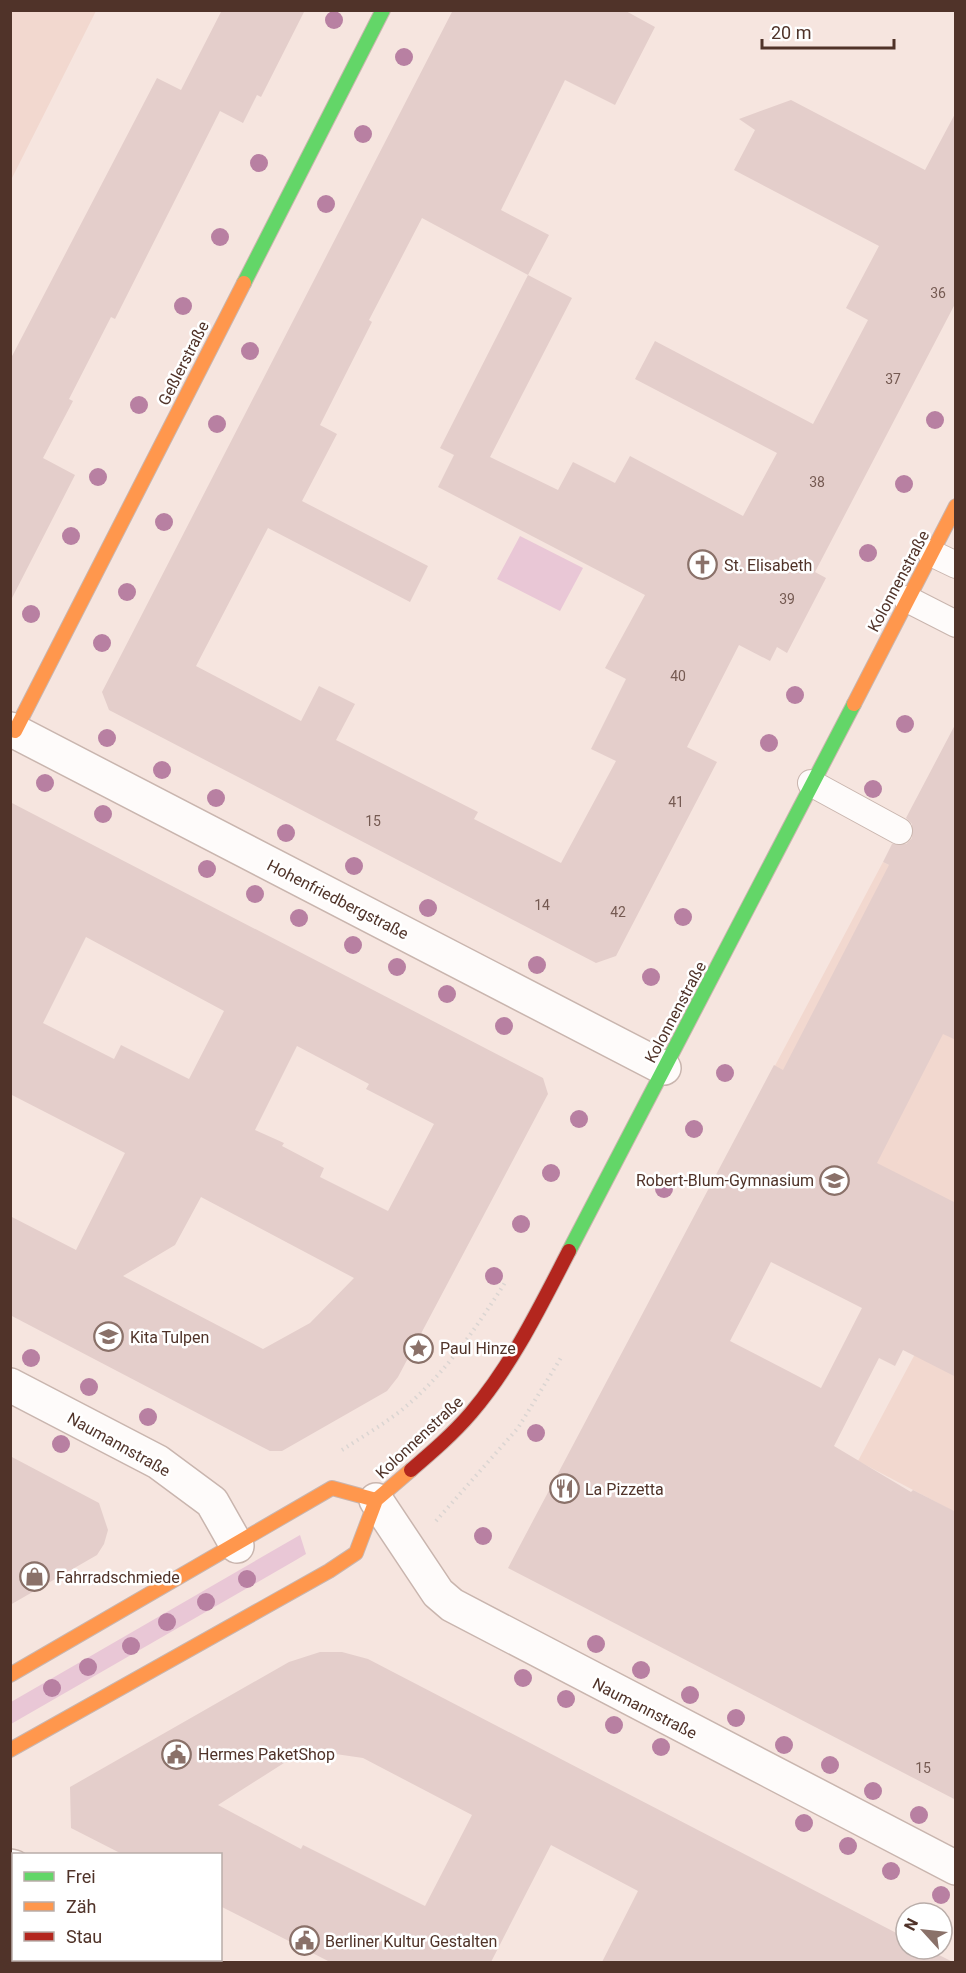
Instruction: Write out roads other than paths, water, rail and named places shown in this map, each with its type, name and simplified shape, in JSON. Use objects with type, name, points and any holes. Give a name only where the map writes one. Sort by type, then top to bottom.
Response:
[{"type":"main road","name":"Geßlerstraße","points":[[13,730],[383,10]]},
{"type":"main road","name":"Kolonnenstraße","points":[[10,1750],[356,1553],[376,1500],[444,1441],[471,1413],[512,1356],[956,506]]},
{"type":"main road","name":"Kolonnenstraße","points":[[10,1675],[237,1546],[332,1488],[376,1500]]},
{"type":"street","name":"Hohenfriedbergstraße","points":[[13,730],[664,1068]]},
{"type":"street","name":"Naumannstraße","points":[[10,1385],[158,1462],[212,1502],[237,1546]]},
{"type":"street","name":"Naumannstraße","points":[[376,1500],[438,1593],[452,1605],[956,1868]]},
{"type":"lane","points":[[931,553],[956,565]]},
{"type":"lane","points":[[907,599],[956,624]]},
{"type":"lane","points":[[811,783],[899,831]]},
{"type":"place","name":"St. Elisabeth","points":[[703,565]]},
{"type":"place","name":"Robert-Blum-Gymnasium","points":[[835,1180]]},
{"type":"place","name":"Kita Tulpen","points":[[109,1337]]},
{"type":"place","name":"Paul Hinze","points":[[419,1348]]},
{"type":"place","name":"La Pizzetta","points":[[564,1489]]},
{"type":"place","name":"Fahrradschmiede","points":[[35,1577]]},
{"type":"place","name":"Hermes PaketShop","points":[[177,1754]]},
{"type":"place","name":"Berliner Kultur Gestalten","points":[[304,1941]]}]
